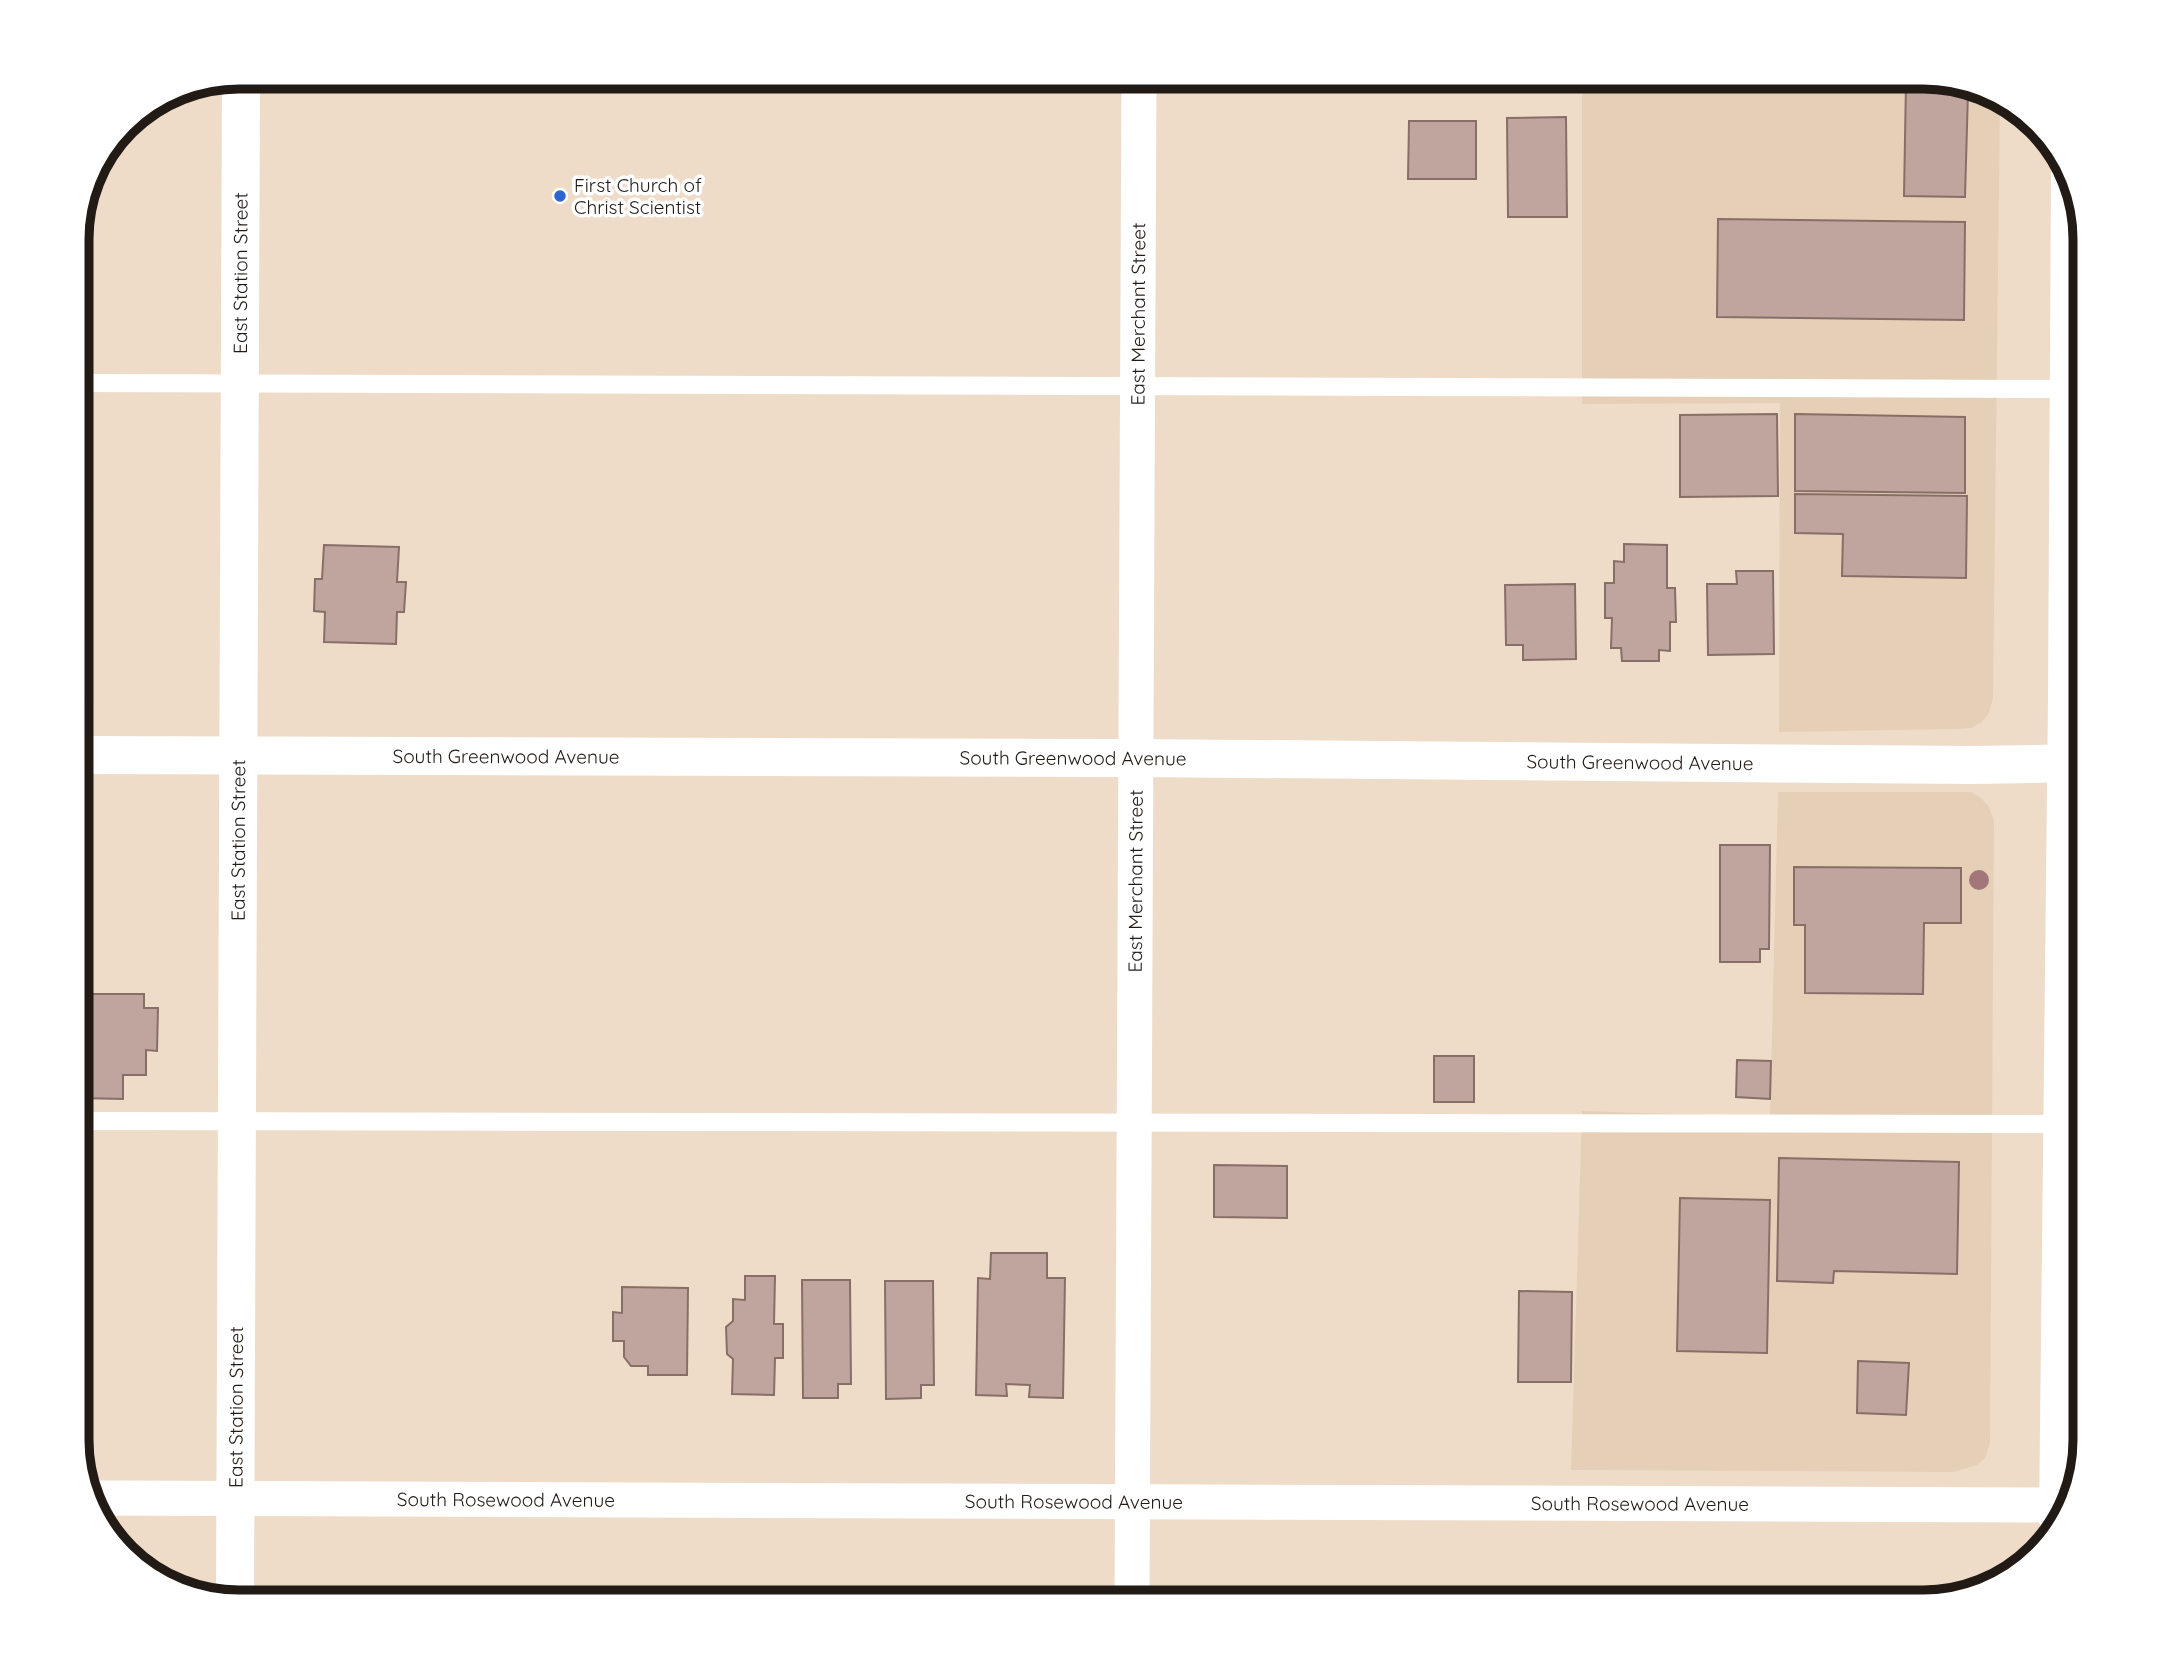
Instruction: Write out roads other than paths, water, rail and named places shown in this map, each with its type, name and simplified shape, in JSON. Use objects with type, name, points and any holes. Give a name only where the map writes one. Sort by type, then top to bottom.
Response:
[{"type":"main road","name":"East Station Street","points":[[236,1590],[241,90]]},
{"type":"main road","points":[[2072,227],[2073,266]]},
{"type":"main road","name":"South Greenwood Avenue","points":[[90,755],[1137,758],[1971,765],[2073,763]]},
{"type":"main road","points":[[2060,1498],[2073,1152]]},
{"type":"street","name":"East Merchant Street","points":[[1132,1590],[1139,89]]},
{"type":"street","name":"South Rosewood Avenue","points":[[102,1499],[1132,1502],[2055,1510]]},
{"type":"lane","points":[[90,383],[2073,389]]},
{"type":"lane","points":[[90,1121],[2073,1124]]},
{"type":"place","name":"First Church of Christ Scientist","points":[[560,196]]}]
